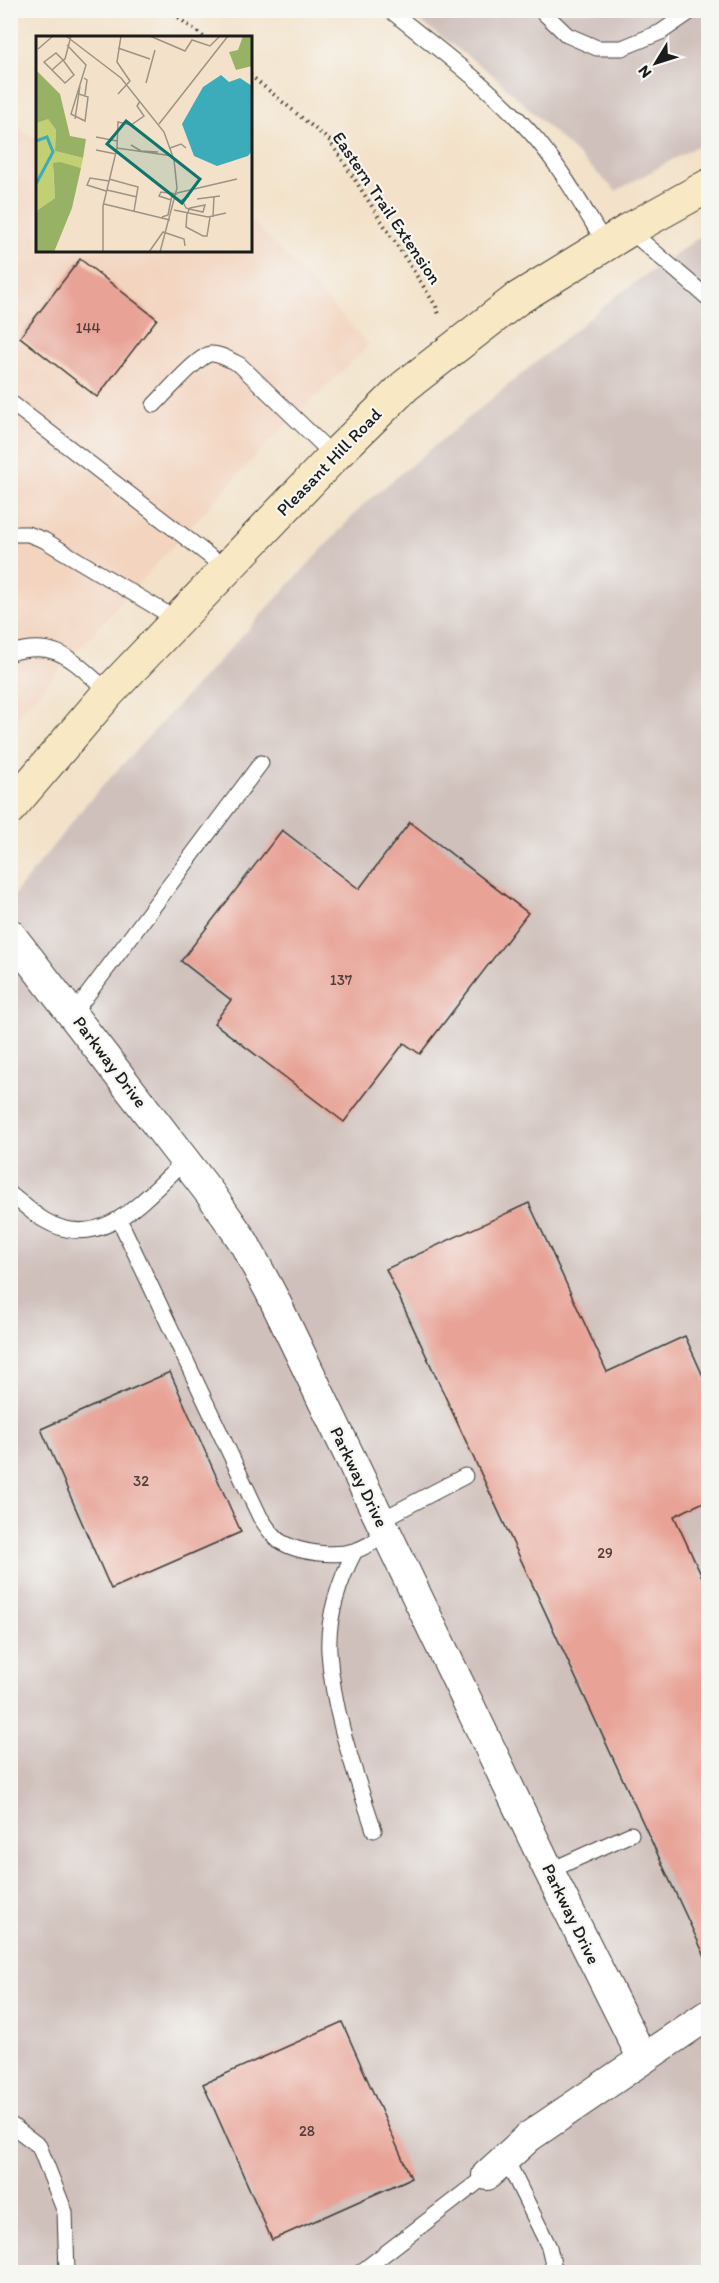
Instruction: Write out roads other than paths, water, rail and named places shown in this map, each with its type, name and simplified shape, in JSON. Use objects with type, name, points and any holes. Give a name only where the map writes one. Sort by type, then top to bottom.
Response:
[{"type":"street","name":"Pleasant Hill Road","points":[[10,808],[109,692],[176,619],[405,386],[517,299],[617,237],[708,186]]},
{"type":"street","name":"Parkway Drive","points":[[10,934],[185,1161],[243,1241],[643,2060]]},
{"type":"street","points":[[496,2167],[530,2136],[708,2015]]},
{"type":"lane","points":[[390,10],[492,93],[537,140],[617,237],[708,298]]},
{"type":"lane","points":[[541,10],[567,35],[597,48],[622,48],[661,32],[693,10]]},
{"type":"lane","points":[[154,405],[200,358],[211,354],[224,357],[240,365],[334,456]]},
{"type":"lane","points":[[10,402],[225,568]]},
{"type":"lane","points":[[10,534],[28,534],[44,540],[176,619]]},
{"type":"lane","points":[[10,653],[22,649],[56,650],[109,692]]},
{"type":"lane","points":[[72,1014],[261,763]]},
{"type":"lane","points":[[10,1194],[44,1220],[72,1231],[90,1231],[110,1225],[119,1219],[185,1161]]},
{"type":"lane","points":[[119,1219],[260,1517],[279,1541],[295,1548],[322,1553],[355,1551]]},
{"type":"lane","points":[[374,1830],[342,1731],[329,1651],[332,1616],[344,1571],[355,1551],[384,1527],[465,1476]]},
{"type":"lane","points":[[549,1871],[631,1834]]},
{"type":"lane","points":[[10,2124],[39,2146],[65,2212],[67,2272]]},
{"type":"lane","points":[[361,2272],[496,2167],[549,2247],[555,2272]]}]
